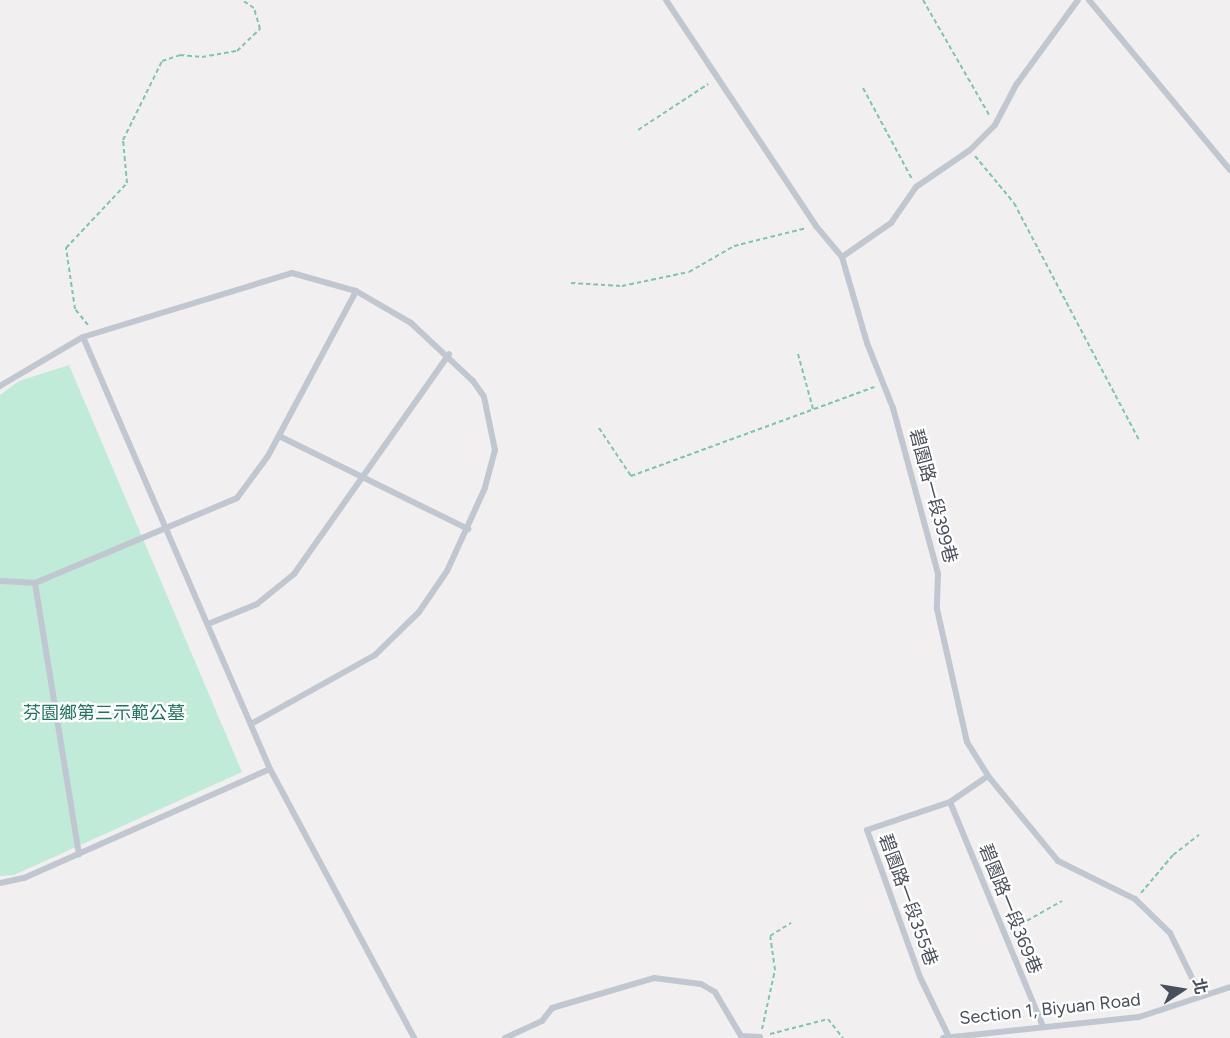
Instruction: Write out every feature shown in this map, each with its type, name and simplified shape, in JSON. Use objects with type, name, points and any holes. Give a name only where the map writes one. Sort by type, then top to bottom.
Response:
[{"type":"lane","name":"碧園路一段399巷","points":[[666,0],[816,226],[842,257],[867,344],[886,383],[938,574],[937,609],[968,742],[988,776],[1058,861],[1135,900],[1170,933],[1201,996]]},
{"type":"lane","points":[[842,257],[891,223],[916,187],[970,150],[995,125],[1016,85],[1078,0]]},
{"type":"lane","points":[[1089,0],[1230,170]]},
{"type":"lane","points":[[0,386],[83,337],[292,273],[356,291],[411,323],[449,354],[484,398],[495,450],[468,529],[418,612],[375,655],[251,724]]},
{"type":"lane","points":[[0,581],[34,583],[168,530],[237,498],[279,436],[356,291]]},
{"type":"lane","points":[[83,337],[270,769],[414,1038]]},
{"type":"lane","points":[[208,624],[257,604],[294,574],[449,354]]},
{"type":"lane","points":[[279,436],[468,529]]},
{"type":"lane","points":[[34,583],[79,854]]},
{"type":"lane","points":[[0,883],[24,878],[270,769]]},
{"type":"lane","name":"碧園路一段355巷","points":[[945,1037],[920,977],[867,830],[950,802],[988,776]]},
{"type":"lane","name":"碧園路一段369巷","points":[[950,802],[1043,1027]]},
{"type":"lane","points":[[505,1038],[542,1021],[552,1008],[654,978],[700,984],[715,992],[741,1036],[760,1037]]},
{"type":"lane","name":"Section 1, Biyuan Road","points":[[945,1037],[1139,1017],[1230,987]]},
{"type":"path","points":[[92,334],[75,309],[66,248],[127,183],[123,140],[162,61],[180,55],[202,57],[237,51],[260,29],[254,8],[242,0]]},
{"type":"path","points":[[923,0],[995,125]]},
{"type":"path","points":[[638,130],[718,77]]},
{"type":"path","points":[[863,88],[916,187]]},
{"type":"path","points":[[970,150],[1014,203],[1140,442]]},
{"type":"path","points":[[571,283],[622,286],[688,272],[734,246],[816,226]]},
{"type":"path","points":[[798,354],[813,410]]},
{"type":"path","points":[[599,428],[631,476],[886,383]]},
{"type":"path","points":[[1135,900],[1173,855],[1199,835]]},
{"type":"path","points":[[1004,933],[1062,901]]},
{"type":"path","points":[[791,923],[770,936],[775,970],[760,1037],[828,1019],[843,1038]]},
{"type":"green space","name":"芬園鄉第三示範公墓","points":[[69,365],[242,772],[14,875],[0,876],[0,395],[19,381]]}]
